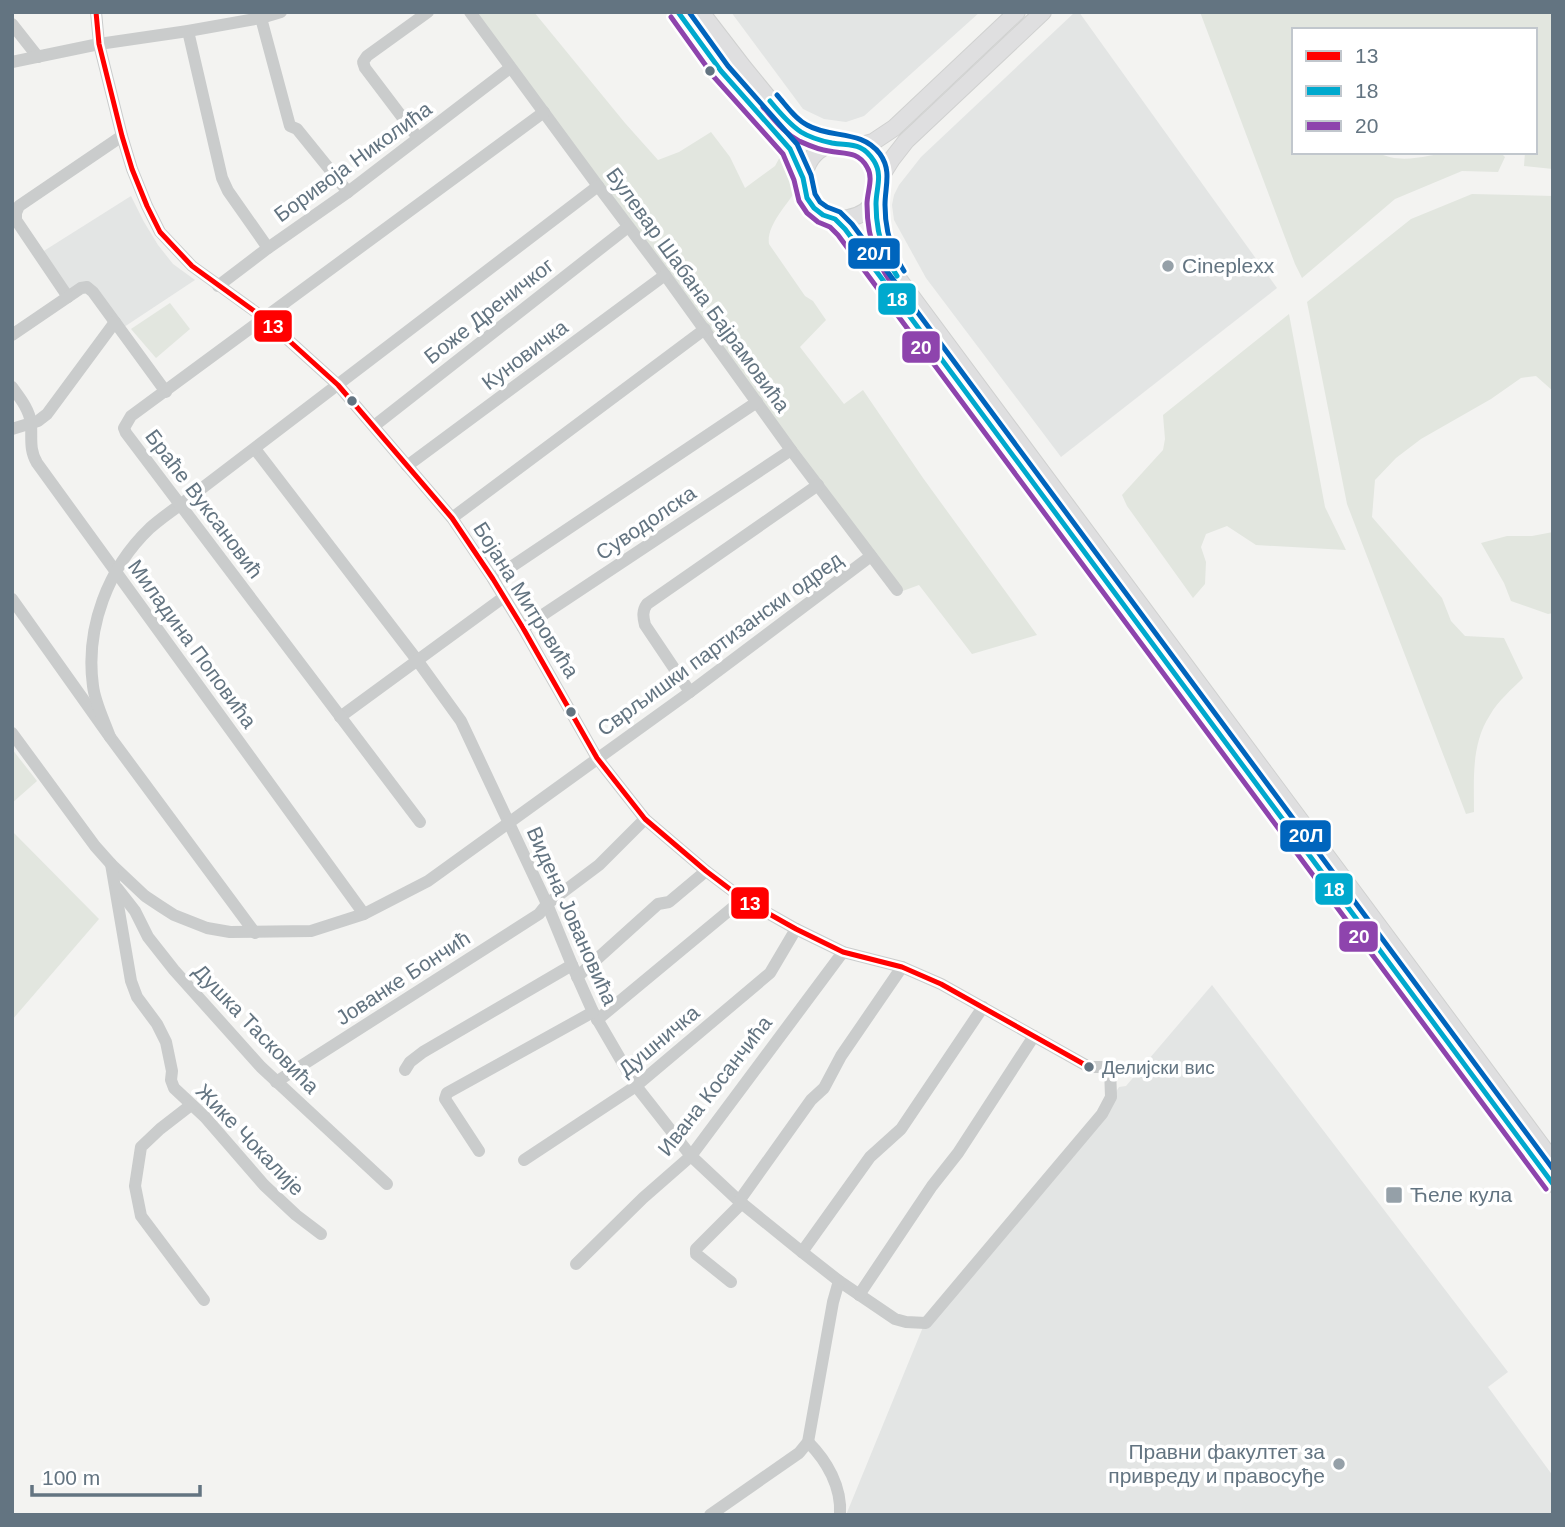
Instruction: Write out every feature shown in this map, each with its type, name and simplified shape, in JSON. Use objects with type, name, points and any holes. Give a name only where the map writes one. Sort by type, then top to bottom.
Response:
[{"type":"main road","points":[[678,12],[721,71],[790,149],[803,177],[807,198],[814,208],[823,215],[847,219],[858,216],[876,200]]},
{"type":"main road","points":[[702,12],[784,117],[803,133],[834,143],[859,146],[877,165],[880,178]]},
{"type":"main road","points":[[859,146],[873,142],[894,128],[1017,12]]},
{"type":"main road","points":[[1043,12],[906,141],[892,159],[880,178],[876,200],[878,232],[885,257],[1553,1161]]},
{"type":"main road","points":[[803,177],[813,155],[834,143]]},
{"type":"main road","points":[[835,219],[858,245],[1553,1184]]},
{"type":"street","name":"Бојана Митровића","points":[[96,12],[99,44],[122,136],[132,169],[160,232],[192,267],[264,318],[338,385],[452,518],[523,628],[597,758],[645,820],[743,900],[796,929],[843,952],[901,967],[941,984],[1089,1067],[1110,1068],[1111,1097],[1102,1114],[926,1322]]},
{"type":"street","points":[[12,62],[99,44],[261,18],[281,12]]},
{"type":"street","points":[[418,138],[363,62],[367,56],[428,12]]},
{"type":"street","name":"Булевар Шабана Бајрамовића","points":[[470,12],[897,590]]},
{"type":"street","points":[[261,18],[290,126],[297,129],[348,192]]},
{"type":"street","points":[[12,24],[38,57]]},
{"type":"street","points":[[188,31],[222,178],[228,191],[268,248]]},
{"type":"street","name":"Боривоја Николића","points":[[218,286],[348,192],[510,68]]},
{"type":"street","name":"Браће Вуксановић","points":[[420,822],[124,428],[131,416],[544,112]]},
{"type":"street","points":[[68,297],[16,220],[17,209],[122,136]]},
{"type":"street","points":[[110,737],[93,688],[91,668],[96,622],[101,603],[117,572],[151,528],[598,186]]},
{"type":"street","name":"Боже Дреничког","points":[[374,426],[628,227]]},
{"type":"street","name":"Куновичка","points":[[407,466],[665,275]]},
{"type":"street","points":[[12,335],[83,287],[90,289],[166,392]]},
{"type":"street","points":[[12,429],[38,421],[47,414],[115,321]]},
{"type":"street","points":[[452,518],[705,330]]},
{"type":"street","name":"Миладина Поповића","points":[[12,387],[26,407],[31,423],[34,460],[364,915]]},
{"type":"street","points":[[493,579],[757,402]]},
{"type":"street","name":"Видена Јовановића","points":[[255,449],[461,721],[547,904],[595,1016],[636,1086],[691,1156],[802,1252],[839,1281],[895,1318],[906,1322],[926,1322]]},
{"type":"street","name":"Суводолска","points":[[523,628],[791,450]]},
{"type":"street","points":[[690,692],[645,625],[643,619],[647,604],[818,485]]},
{"type":"street","name":"Сврљишки партизански одред","points":[[12,733],[95,846],[145,896],[174,915],[207,928],[256,933],[311,931],[364,915],[428,881],[690,692],[871,556]]},
{"type":"street","points":[[340,717],[504,597]]},
{"type":"street","points":[[12,599],[110,737],[256,933]]},
{"type":"street","name":"Јованке Бончић","points":[[276,1082],[539,914],[547,904],[599,865],[645,820]]},
{"type":"street","name":"Жике Чокалије","points":[[111,864],[131,981],[137,997],[157,1024],[166,1042],[174,1088],[205,1117],[264,1185],[321,1234]]},
{"type":"street","points":[[405,1070],[410,1062],[423,1052],[574,971],[658,904],[668,902],[706,871]]},
{"type":"street","name":"Душка Тасковића","points":[[115,886],[135,911],[148,937],[174,970],[276,1082],[387,1184]]},
{"type":"street","points":[[479,1151],[445,1099],[447,1093],[595,1016],[743,900]]},
{"type":"street","name":"Душничка","points":[[524,1160],[636,1086],[770,973],[796,929]]},
{"type":"street","name":"Ивана Косанчића","points":[[576,1264],[643,1198],[691,1156],[843,952]]},
{"type":"street","points":[[731,1282],[696,1254],[696,1249],[741,1202],[811,1100],[824,1088],[841,1056],[901,967]]},
{"type":"street","points":[[802,1252],[870,1157],[901,1129],[983,1007]]},
{"type":"street","points":[[859,1295],[932,1186],[958,1153],[1034,1036]]},
{"type":"street","points":[[191,1105],[141,1147],[135,1186],[141,1216],[204,1300]]},
{"type":"street","points":[[710,1515],[799,1453],[808,1441],[839,1281]]},
{"type":"street","points":[[808,1441],[818,1452],[836,1484],[841,1503],[840,1515]]},
{"type":"street","points":[[733,1513],[737,1496]]},
{"type":"shaded area","points":[[472,12],[534,12],[658,160],[679,152],[711,132],[730,157],[745,188],[775,166],[781,155],[796,190],[774,223],[769,244],[805,296],[813,301],[826,320],[800,347],[844,404],[863,390],[1037,635],[972,654],[919,585],[900,592]]},
{"type":"shaded area","points":[[731,12],[980,12],[864,116],[846,122],[824,119],[803,109]]},
{"type":"shaded area","points":[[1075,12],[1079,12],[1277,288],[1061,457],[926,278],[894,220],[892,205],[899,185],[921,157]]},
{"type":"shaded area","points":[[1200,12],[1553,12],[1553,169],[1524,166],[1525,154],[1537,154],[1537,28],[1292,28],[1292,154],[1382,154],[1405,159],[1441,154],[1502,154],[1505,157],[1498,172],[1462,171],[1395,199],[1302,278]]},
{"type":"shaded area","points":[[1472,194],[1553,196],[1553,391],[1536,376],[1521,378],[1491,399],[1421,439],[1396,458],[1375,480],[1372,517],[1442,598],[1451,621],[1465,636],[1504,638],[1523,678],[1505,695],[1484,726],[1475,762],[1474,812],[1466,814],[1347,504],[1307,302],[1411,219]]},
{"type":"shaded area","points":[[131,196],[158,245],[173,264],[195,280],[121,329],[93,292],[68,297],[39,254]]},
{"type":"shaded area","points":[[170,303],[190,329],[156,358],[131,329]]},
{"type":"shaded area","points":[[1289,314],[1325,507],[1346,550],[1256,545],[1227,526],[1206,534],[1201,547],[1206,562],[1205,584],[1193,598],[1127,506],[1122,495],[1163,450],[1163,415]]},
{"type":"shaded area","points":[[1553,532],[1553,613],[1548,614],[1511,601],[1481,543],[1507,536],[1532,536]]},
{"type":"shaded area","points":[[12,749],[37,781],[12,803]]},
{"type":"shaded area","points":[[12,831],[99,919],[12,1020]]},
{"type":"shaded area","points":[[1212,985],[1508,1372],[1488,1387],[1553,1476],[1553,1515],[846,1515],[923,1327],[1102,1114],[1119,1087],[1126,1086]]},
{"type":"transit line","name":"13","points":[[96,12],[99,44],[122,136],[132,169],[160,232],[192,266],[264,318],[338,385],[452,518],[523,628],[597,758],[645,819],[743,899],[796,929],[843,952],[902,967],[941,984],[1089,1067]]},
{"type":"transit line","name":"18","points":[[678,12],[721,71],[790,149],[803,178],[807,198],[814,208],[835,219],[845,229],[1553,1184]]},
{"type":"transit line","name":"20Л","points":[[689,12],[728,66],[797,144],[820,202],[840,212],[852,224],[1553,1169]]},
{"type":"transit line","name":"20","points":[[671,17],[714,77],[783,154],[799,201],[807,213],[838,235],[1546,1189]]},
{"type":"transit line","name":"20Л","points":[[777,95],[795,116],[807,125],[864,141],[880,154],[887,173],[886,223],[892,248],[904,271]]},
{"type":"transit line","name":"18","points":[[770,101],[788,122],[801,132],[824,141],[860,148],[870,155],[877,166],[879,177],[876,204],[879,232],[887,259],[897,276]]},
{"type":"transit line","name":"20","points":[[763,107],[784,130],[799,141],[821,150],[851,154],[863,162],[870,176],[867,204],[870,235],[890,281]]},
{"type":"place","name":"Cineplexx","points":[[1168,266]]},
{"type":"place","name":"Делијски вис","points":[[1089,1067]]},
{"type":"place","name":"Ћеле кула","points":[[1394,1195]]},
{"type":"place","name":"Правни факултет за привреду и правосуђе","points":[[1339,1464]]}]
